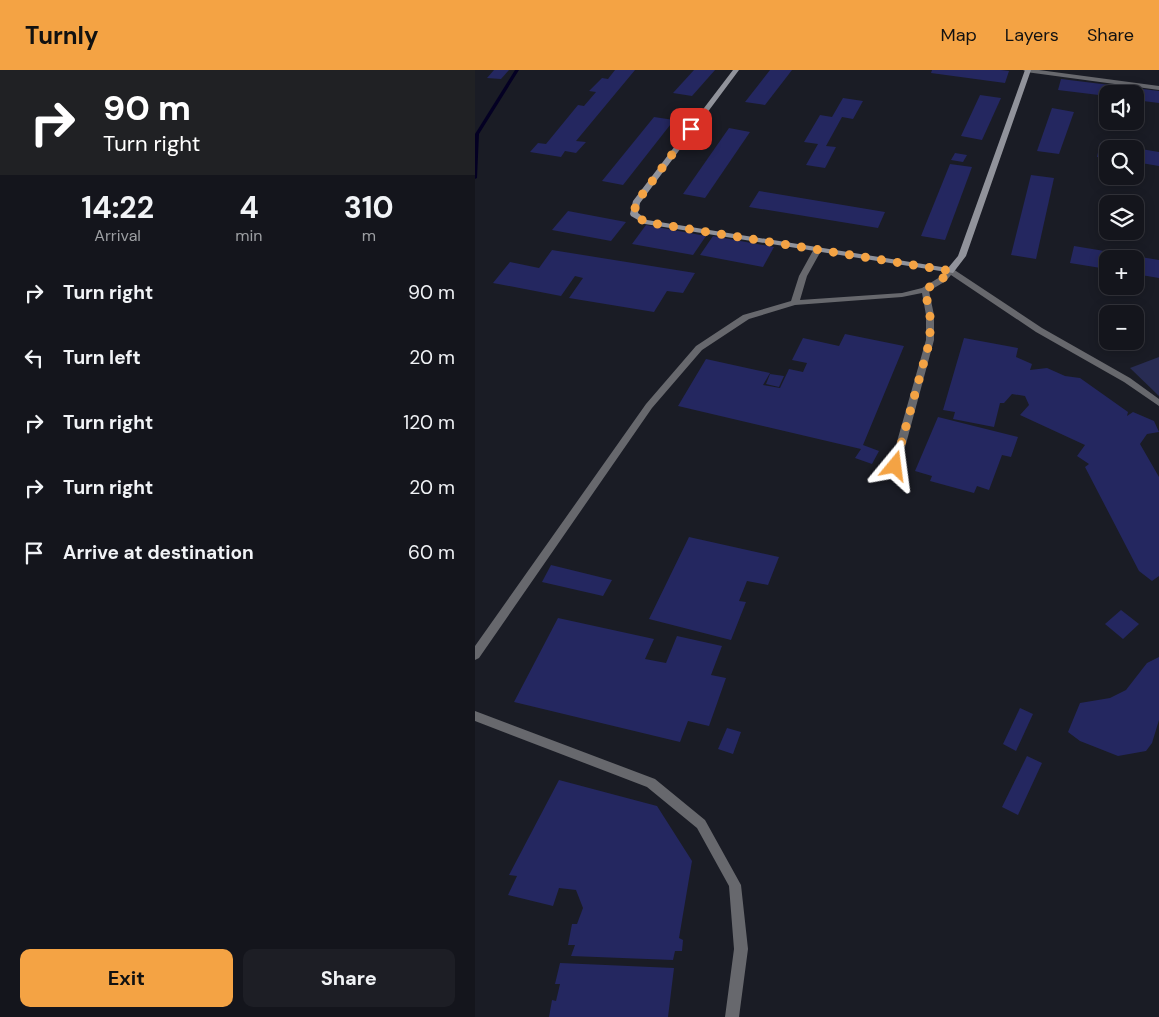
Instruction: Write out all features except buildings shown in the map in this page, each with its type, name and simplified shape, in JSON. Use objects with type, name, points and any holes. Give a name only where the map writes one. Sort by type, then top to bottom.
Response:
[{"type":"street","points":[[736,70],[636,203],[634,214],[645,222],[951,271],[1039,330],[1127,380],[1159,403]]},
{"type":"street","points":[[475,655],[649,406],[699,348],[746,317],[795,303],[902,295],[925,290],[951,271],[962,256],[1027,70],[1159,88]]},
{"type":"street","points":[[795,303],[803,276],[818,249]]},
{"type":"street","points":[[895,466],[930,340],[930,315],[925,290]]},
{"type":"street","points":[[475,716],[651,783],[701,824],[735,885],[741,949],[732,1017]]},
{"type":"shaded area","points":[[1159,357],[1159,396],[1130,368]]},
{"type":"waterway","points":[[475,178],[477,134],[517,70]]},
{"type":"route","points":[[691,129],[636,203],[634,214],[645,222],[951,271],[935,285],[925,290],[930,315],[930,340],[895,466]]}]
